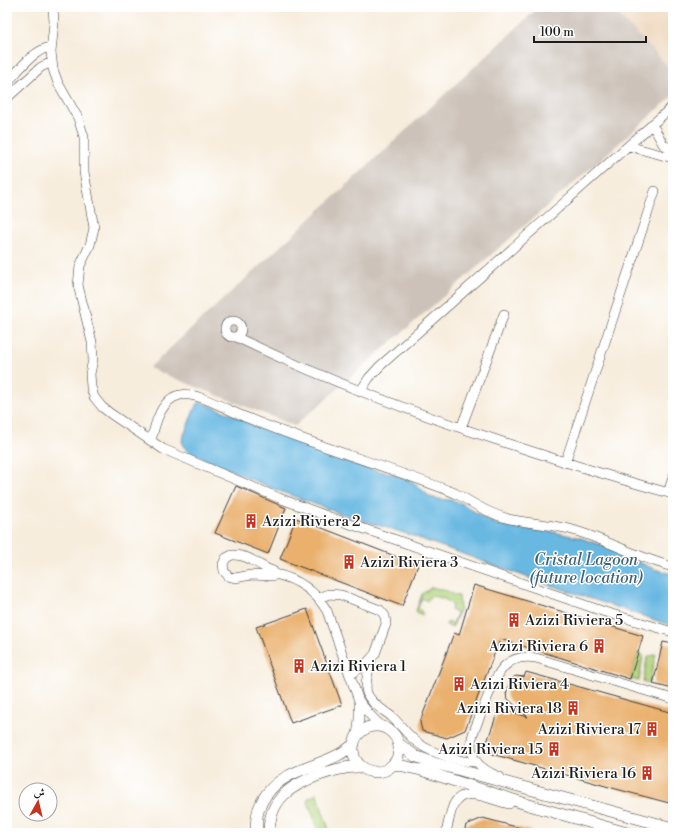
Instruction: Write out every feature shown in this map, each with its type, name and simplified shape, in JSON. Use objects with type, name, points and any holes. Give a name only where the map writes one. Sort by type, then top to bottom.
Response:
[{"type":"street","points":[[54,7],[52,62],[58,83],[78,118],[84,137],[84,172],[94,228],[92,240],[80,266],[78,278],[79,292],[93,346],[90,387],[94,397],[106,411],[163,449],[279,498],[326,516],[605,612],[673,632]]},
{"type":"street","points":[[7,83],[34,54],[44,48],[52,46]]},
{"type":"street","points":[[7,98],[41,67],[52,62]]},
{"type":"street","points":[[360,392],[369,378],[380,366],[673,106]]},
{"type":"street","points":[[652,124],[663,144],[673,151]]},
{"type":"street","points":[[628,146],[673,158]]},
{"type":"street","points":[[565,463],[655,191]]},
{"type":"street","points":[[461,428],[504,314]]},
{"type":"street","points":[[236,337],[360,392],[565,463],[671,494],[673,477]]},
{"type":"street","points":[[151,441],[160,414],[168,401],[181,394],[195,395],[232,412],[289,434],[449,491],[498,516],[520,521],[559,526],[673,567]]},
{"type":"street","points":[[275,574],[273,576],[231,578],[224,571],[223,564],[229,556],[240,555],[248,557],[263,567],[273,571],[275,574],[288,577],[302,583],[319,598],[330,618],[359,701],[382,727]]},
{"type":"street","points":[[319,598],[329,594],[341,594],[378,609],[386,618],[386,624],[375,654],[371,660],[350,675]]},
{"type":"street","points":[[529,790],[487,771],[476,762],[471,748],[473,734],[496,676],[502,667],[515,659],[525,657],[536,658],[673,699]]},
{"type":"street","points":[[371,660],[366,688],[369,697],[373,702],[393,718],[414,740],[423,747],[463,761],[476,762]]},
{"type":"street","points":[[359,701],[359,719],[353,754],[361,767]]},
{"type":"street","points":[[257,833],[257,820],[260,806],[263,799],[276,783],[287,776],[334,758],[344,752],[368,728],[377,726],[391,731],[399,744],[425,760],[529,790],[673,828]]},
{"type":"street","points":[[269,833],[270,822],[274,809],[281,797],[291,787],[304,780],[347,767],[361,767],[371,772],[381,772],[394,764],[398,755],[399,744]]},
{"type":"street","points":[[394,764],[421,770],[529,805],[627,833]]},
{"type":"street","points":[[446,833],[454,805],[458,799],[465,795],[476,794],[506,803],[529,805]]},
{"type":"shaded area","points":[[539,7],[611,7],[673,71],[673,96],[295,426],[149,368]]},
{"type":"shaded area","points":[[611,7],[673,7],[673,71]]},
{"type":"green space","points":[[432,587],[459,596],[460,609],[452,628],[446,625],[447,622],[453,624],[457,613],[451,610],[452,605],[445,599],[429,597],[427,601],[422,598],[418,608],[422,612],[422,616],[416,611],[422,594]]},
{"type":"green space","points":[[638,653],[643,655],[639,681],[630,679]]},
{"type":"green space","points":[[656,654],[649,683],[643,682],[647,658]]},
{"type":"green space","points":[[317,794],[330,833],[319,833],[307,799]]},
{"type":"water","name":"Cristal Lagoon (future location)","points":[[201,402],[351,463],[394,474],[413,482],[430,497],[451,500],[463,504],[496,524],[553,532],[581,538],[606,547],[654,569],[673,574],[673,626],[535,580],[407,534],[339,513],[274,489],[190,453],[183,446],[182,440],[196,405]]},
{"type":"building","name":"Azizi Riviera 2","points":[[236,486],[286,508],[268,554],[215,533]]},
{"type":"building","name":"Azizi Riviera 3","points":[[296,518],[418,565],[402,606],[280,559]]},
{"type":"building","points":[[474,585],[643,636],[630,679],[500,639],[465,730],[447,738],[422,731],[420,722],[454,633],[459,635]]},
{"type":"building","name":"Azizi Riviera 1","points":[[307,609],[342,705],[291,723],[256,627]]},
{"type":"building","points":[[663,642],[673,644],[673,689],[653,684]]},
{"type":"building","points":[[526,672],[673,713],[673,804],[492,754],[487,742],[499,708],[528,717],[508,699],[506,694],[511,679],[516,676],[524,677]]},
{"type":"building","points":[[483,818],[531,831],[530,833],[464,833],[466,825]]},
{"type":"place","name":"Azizi Riviera 2","points":[[251,521]]},
{"type":"place","name":"Azizi Riviera 3","points":[[349,562]]},
{"type":"place","name":"Azizi Riviera 5","points":[[514,620]]},
{"type":"place","name":"Azizi Riviera 6","points":[[599,646]]},
{"type":"place","name":"Azizi Riviera 1","points":[[299,666]]},
{"type":"place","name":"Azizi Riviera 4","points":[[459,684]]},
{"type":"place","name":"Azizi Riviera 18","points":[[573,708]]},
{"type":"place","name":"Azizi Riviera 17","points":[[652,729]]},
{"type":"place","name":"Azizi Riviera 15","points":[[554,749]]},
{"type":"place","name":"Azizi Riviera 16","points":[[647,773]]}]
